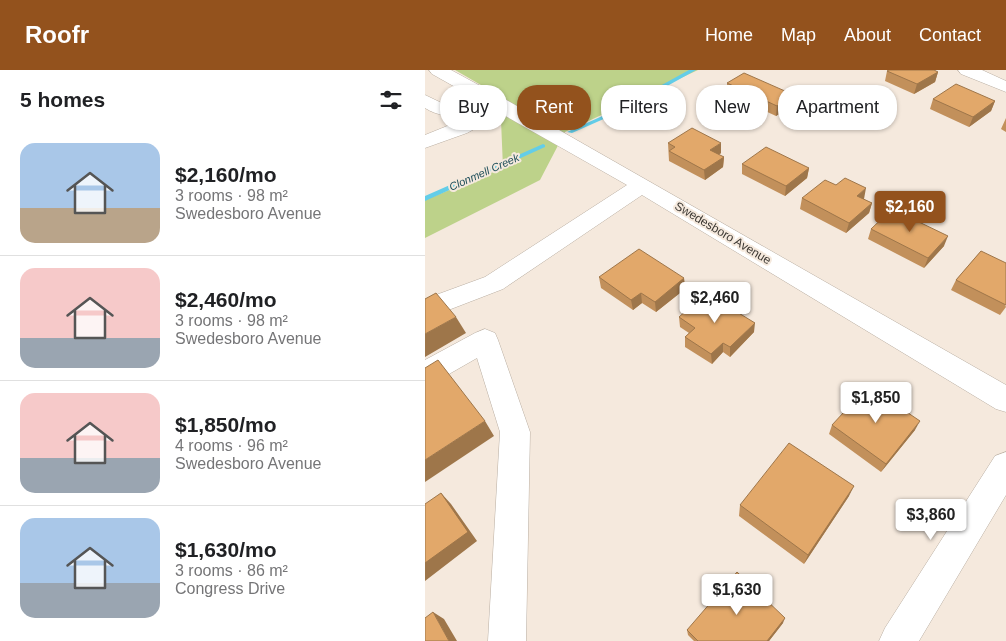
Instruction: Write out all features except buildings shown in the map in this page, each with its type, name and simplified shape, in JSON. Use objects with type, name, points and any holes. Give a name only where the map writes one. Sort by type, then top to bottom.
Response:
[{"type":"street","name":"Swedesboro Avenue","points":[[439,70],[466,85]]},
{"type":"street","points":[[967,70],[1006,87]]},
{"type":"street","points":[[425,100],[440,109]]},
{"type":"street","name":"Swedesboro Avenue","points":[[507,108],[642,185],[1006,400]]},
{"type":"street","points":[[425,142],[457,130]]},
{"type":"street","points":[[425,309],[495,283],[642,185]]},
{"type":"street","points":[[425,374],[485,340],[515,432],[507,641]]},
{"type":"street","points":[[898,641],[1006,466]]},
{"type":"green space","points":[[455,70],[698,70],[666,85],[601,85],[601,115],[591,120],[591,85],[517,85],[517,130],[569,130],[565,132],[540,180],[425,238],[425,200],[503,168],[501,130],[507,130],[507,85],[481,85]]},
{"type":"waterway","name":"Clonmell Creek","points":[[570,132],[622,109],[693,70]]},
{"type":"waterway","name":"Clonmell Creek","points":[[425,199],[543,146]]}]
